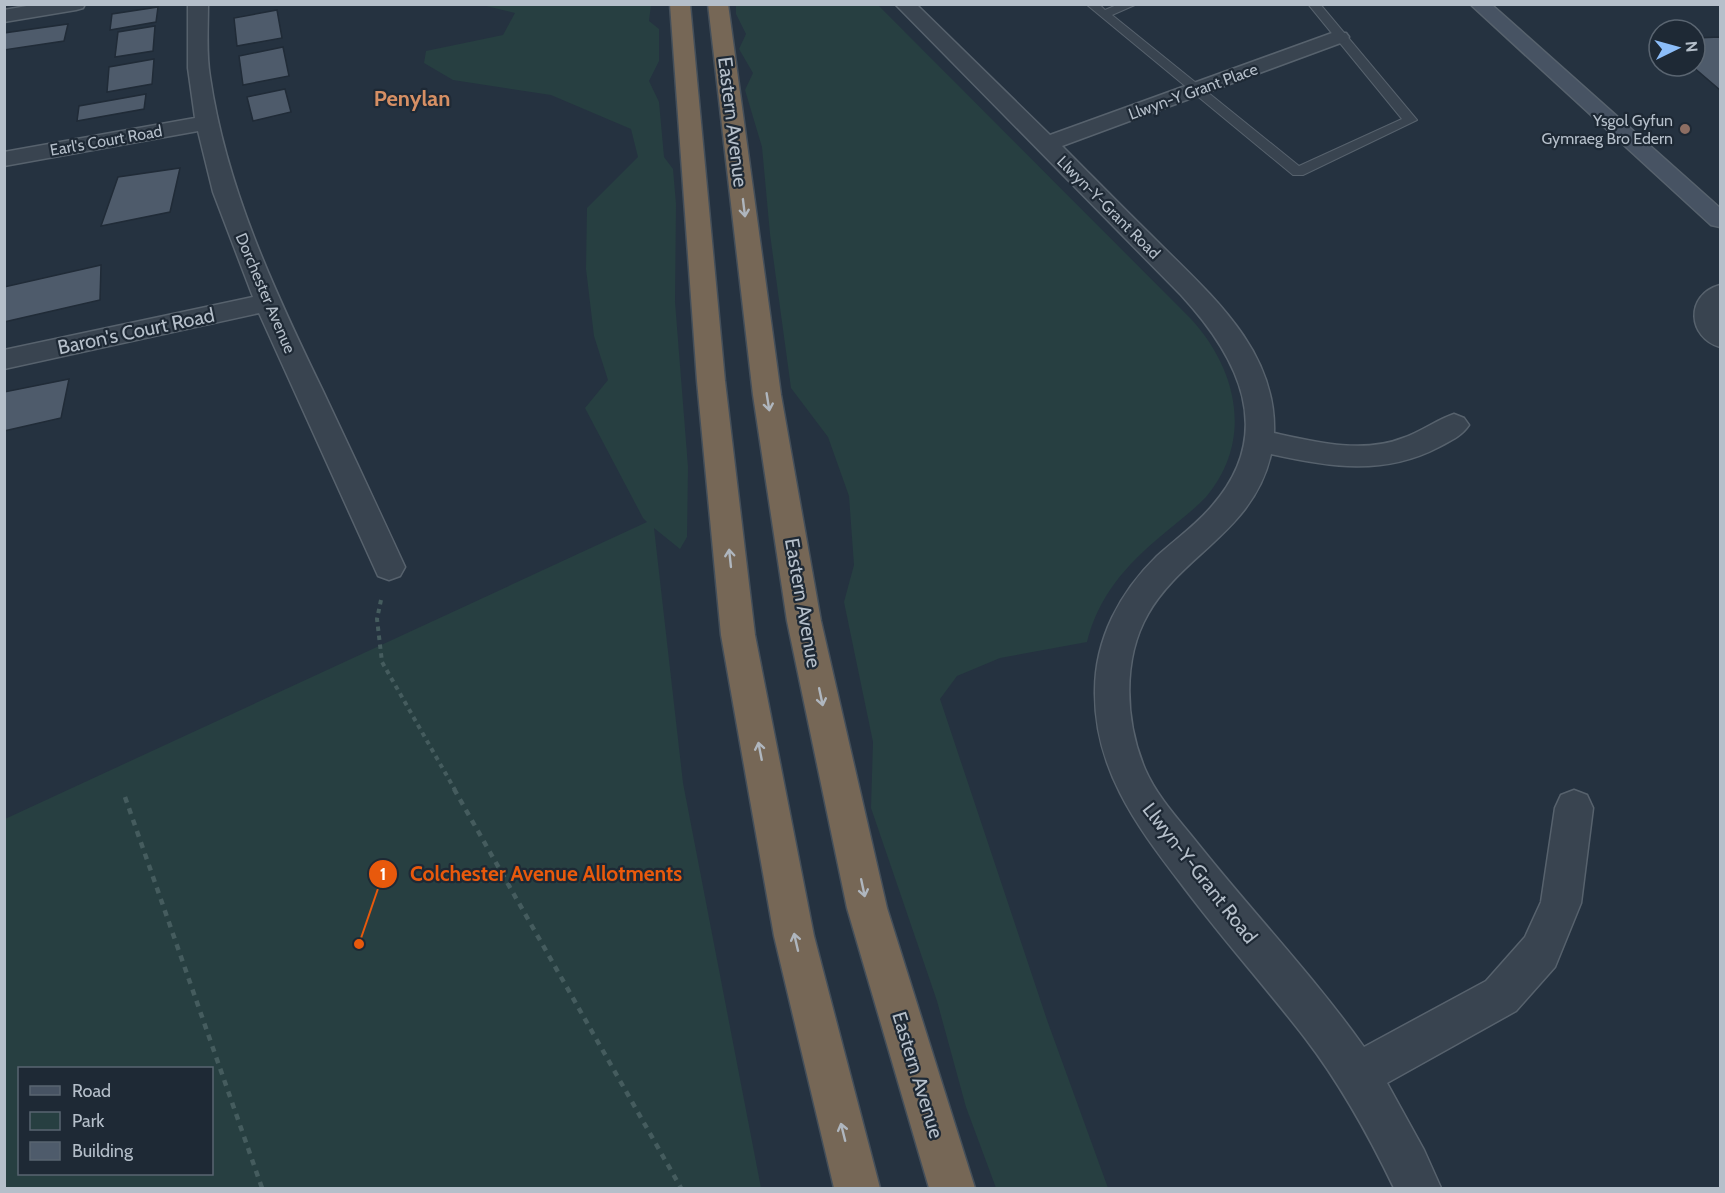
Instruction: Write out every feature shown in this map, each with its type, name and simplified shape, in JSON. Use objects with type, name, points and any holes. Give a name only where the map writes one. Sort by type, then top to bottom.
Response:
[{"type":"highway","name":"Eastern Avenue","points":[[681,4],[711,381],[738,634],[794,936],[857,1188]]},
{"type":"highway","name":"Eastern Avenue","points":[[718,4],[767,395],[804,621],[867,908],[952,1188]]},
{"type":"street","points":[[4,16],[76,4]]},
{"type":"street","name":"Dorchester Avenue","points":[[198,4],[199,76],[220,170],[238,226],[268,302],[389,567]]},
{"type":"street","name":"Llwyn-Y-Grant Road","points":[[904,4],[1113,210],[1227,331],[1242,354],[1252,378],[1261,422],[1254,463],[1233,506],[1149,584],[1133,607],[1112,664],[1114,714],[1127,770],[1151,814],[1196,873],[1322,1025],[1357,1075],[1418,1188]]},
{"type":"street","points":[[1479,4],[1720,220]]},
{"type":"street","name":"Llwyn-Y Grant Place","points":[[1047,144],[1339,37]]},
{"type":"street","name":"Earl's Court Road","points":[[4,159],[208,122]]},
{"type":"street","points":[[1720,294],[1710,301],[1706,309],[1707,318],[1720,338]]},
{"type":"street","name":"Baron's Court Road","points":[[4,360],[268,302]]},
{"type":"street","points":[[1259,441],[1339,456],[1363,458],[1407,449],[1454,425]]},
{"type":"street","points":[[1357,1075],[1502,996],[1540,952],[1561,903],[1574,808]]},
{"type":"lane","points":[[1091,4],[1298,172],[1410,120],[1313,4]]},
{"type":"lane","points":[[1103,14],[1132,4]]},
{"type":"path","points":[[389,567],[377,619],[382,662],[681,1188]]},
{"type":"path","points":[[126,797],[262,1188]]},
{"type":"green space","points":[[482,5],[651,5],[649,21],[659,29],[659,61],[649,81],[659,102],[664,157],[673,169],[676,204],[675,302],[688,467],[687,537],[680,549],[654,528],[683,783],[761,1188],[5,1188],[5,819],[647,522],[585,408],[608,380],[594,336],[586,269],[587,208],[638,157],[631,129],[551,95],[453,80],[424,63],[426,51],[503,35],[515,13]]},
{"type":"green space","points":[[736,5],[878,5],[1191,319],[1220,360],[1229,382],[1234,405],[1234,429],[1230,452],[1221,475],[1201,502],[1148,547],[1125,570],[1098,611],[1087,642],[1000,658],[957,676],[940,699],[1047,1020],[1108,1188],[996,1188],[966,1107],[937,1001],[871,808],[873,742],[844,602],[854,565],[849,496],[828,437],[791,388],[770,234],[762,147],[745,90],[753,73],[739,49],[746,34],[736,14]]},
{"type":"building","points":[[158,7],[156,22],[110,30],[112,14]]},
{"type":"building","points":[[277,10],[282,38],[237,46],[234,18]]},
{"type":"building","points":[[68,24],[64,41],[4,50],[4,33]]},
{"type":"building","points":[[155,26],[153,51],[115,57],[118,32]]},
{"type":"building","points":[[1720,37],[1720,90],[1706,78],[1707,38]]},
{"type":"building","points":[[283,47],[289,76],[243,85],[239,56]]},
{"type":"building","points":[[154,59],[152,84],[107,92],[109,67]]},
{"type":"building","points":[[285,89],[291,112],[253,121],[247,97]]},
{"type":"building","points":[[146,94],[144,109],[77,121],[79,106]]},
{"type":"building","points":[[180,168],[170,212],[101,226],[118,177]]},
{"type":"building","points":[[101,265],[100,300],[4,322],[4,287]]},
{"type":"building","points":[[69,379],[61,418],[4,431],[4,392]]},
{"type":"place","name":"Ysgol Gyfun Gymraeg Bro Edern","points":[[1685,129]]},
{"type":"place","name":"Colchester Avenue Allotments","points":[[359,944]]},
{"type":"district","name":"Penylan","points":[[412,98]]}]
